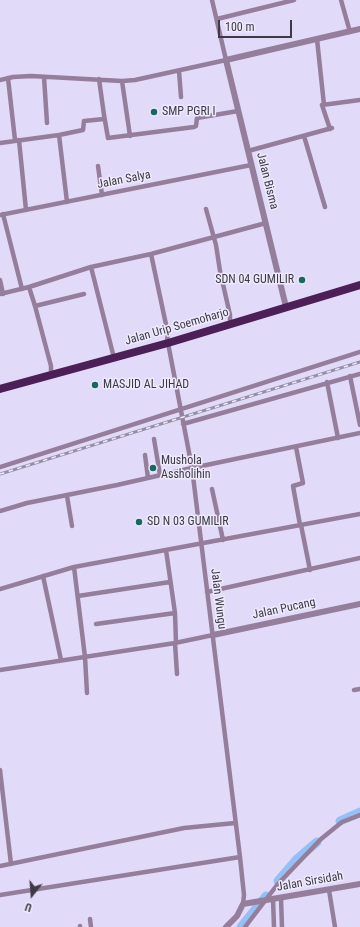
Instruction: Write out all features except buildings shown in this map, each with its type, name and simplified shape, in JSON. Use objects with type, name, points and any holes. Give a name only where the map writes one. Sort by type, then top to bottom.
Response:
[{"type":"highway","name":"Jalan Urip Soemoharjo","points":[[0,389],[167,341],[360,281]]},
{"type":"highway","name":"Jalan Urip Soemoharjo","points":[[0,384],[167,341],[230,320],[360,285]]},
{"type":"street","points":[[212,0],[226,60]]},
{"type":"street","points":[[217,19],[294,0]]},
{"type":"street","points":[[341,0],[350,32]]},
{"type":"street","points":[[0,80],[21,76],[122,81],[141,79],[360,30]]},
{"type":"street","points":[[248,151],[331,129],[322,105],[324,105],[317,39]]},
{"type":"street","name":"Jalan Bisma","points":[[226,60],[286,305]]},
{"type":"street","points":[[179,71],[181,97]]},
{"type":"street","points":[[44,77],[47,123]]},
{"type":"street","points":[[8,78],[26,210]]},
{"type":"street","points":[[99,79],[108,138],[195,127],[197,118],[238,111]]},
{"type":"street","points":[[122,81],[130,136]]},
{"type":"street","points":[[324,105],[360,100]]},
{"type":"street","points":[[0,143],[83,130],[84,121],[104,119]]},
{"type":"street","points":[[58,135],[67,202]]},
{"type":"street","points":[[304,136],[325,207]]},
{"type":"street","name":"Jalan Salya","points":[[1,215],[251,165]]},
{"type":"street","points":[[98,166],[102,195]]},
{"type":"street","points":[[206,209],[230,320]]},
{"type":"street","points":[[1,215],[22,289]]},
{"type":"street","points":[[0,280],[2,294],[91,267],[151,254],[213,236],[266,223]]},
{"type":"street","name":"Jalan Wungu","points":[[151,254],[168,334],[167,341],[192,468],[240,857],[244,895],[243,904]]},
{"type":"street","points":[[91,267],[113,354]]},
{"type":"street","points":[[29,287],[51,366],[50,371]]},
{"type":"street","points":[[35,306],[84,294]]},
{"type":"street","points":[[0,467],[127,428],[360,352]]},
{"type":"street","points":[[183,424],[256,404],[327,382],[360,374]]},
{"type":"street","points":[[350,376],[360,425]]},
{"type":"street","points":[[327,382],[338,438]]},
{"type":"street","points":[[0,511],[28,503],[360,433]]},
{"type":"street","points":[[154,439],[160,475]]},
{"type":"street","points":[[296,447],[304,482],[293,486],[310,570]]},
{"type":"street","points":[[144,455],[148,478]]},
{"type":"street","points":[[212,489],[223,540]]},
{"type":"street","points":[[67,496],[72,526]]},
{"type":"street","points":[[0,589],[74,567],[360,514]]},
{"type":"street","points":[[166,550],[174,613],[177,674]]},
{"type":"street","points":[[207,592],[360,558]]},
{"type":"street","points":[[74,567],[85,657],[87,693]]},
{"type":"street","points":[[44,576],[61,660]]},
{"type":"street","points":[[78,596],[170,582]]},
{"type":"street","name":"Jalan Pucang","points":[[213,635],[360,604]]},
{"type":"street","points":[[96,624],[174,613]]},
{"type":"street","points":[[0,666],[0,670],[176,643],[213,635]]},
{"type":"street","points":[[354,690],[360,689]]},
{"type":"street","points":[[0,770],[11,864]]},
{"type":"street","points":[[246,927],[277,885],[321,839],[342,822],[360,815]]},
{"type":"street","points":[[0,866],[129,838],[184,828],[235,823]]},
{"type":"street","points":[[0,895],[240,857]]},
{"type":"street","name":"Jalan Sirsidah","points":[[243,904],[360,884]]},
{"type":"street","points":[[329,890],[335,927]]},
{"type":"street","points":[[281,898],[282,927]]},
{"type":"street","points":[[273,899],[274,927]]},
{"type":"street","points":[[226,927],[237,916],[243,904]]},
{"type":"street","points":[[90,919],[92,927]]},
{"type":"waterway","points":[[340,821],[360,812]]},
{"type":"waterway","points":[[278,881],[297,859],[317,842]]},
{"type":"waterway","points":[[241,927],[266,896]]},
{"type":"railway","points":[[0,474],[360,362]]},
{"type":"place","name":"SMP PGRI I","points":[[154,112]]},
{"type":"place","name":"SDN 04 GUMILIR","points":[[302,280]]},
{"type":"place","name":"MASJID AL JIHAD","points":[[95,385]]},
{"type":"place","name":"Mushola Assholihin","points":[[153,468]]},
{"type":"place","name":"SD N 03 GUMILIR","points":[[139,522]]}]
